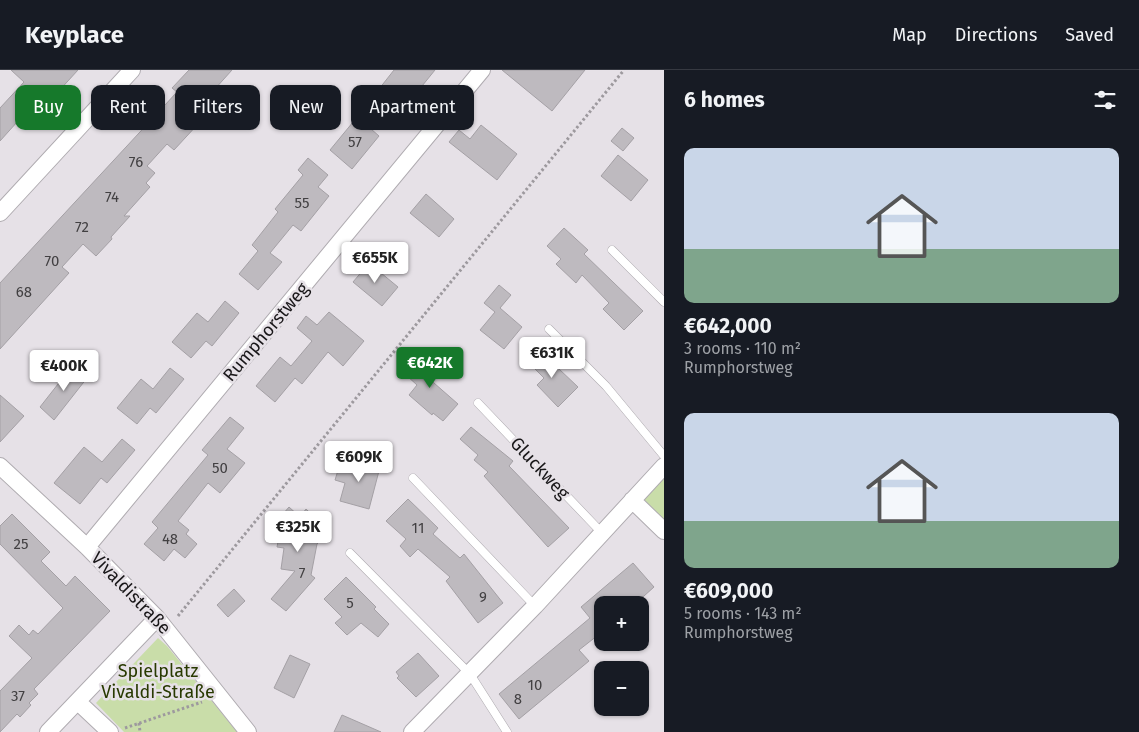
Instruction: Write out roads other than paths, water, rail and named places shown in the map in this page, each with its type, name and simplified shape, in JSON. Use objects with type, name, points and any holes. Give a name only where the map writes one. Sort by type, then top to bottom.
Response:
[{"type":"street","points":[[0,213],[132,70]]},
{"type":"street","name":"Rumphorstweg","points":[[87,547],[482,70]]},
{"type":"street","points":[[412,732],[535,606],[664,466]]},
{"type":"street","name":"Vivaldistraße","points":[[2,473],[87,547],[162,624],[248,732]]},
{"type":"street","points":[[632,500],[664,531]]},
{"type":"street","points":[[48,732],[162,624]]},
{"type":"street","points":[[78,702],[116,731]]},
{"type":"lane","points":[[612,250],[664,302]]},
{"type":"lane","points":[[549,329],[606,386],[664,456]]},
{"type":"lane","name":"Gluckweg","points":[[478,403],[602,533]]},
{"type":"lane","points":[[414,478],[535,606]]},
{"type":"lane","points":[[350,553],[470,674],[507,732]]},
{"type":"park label","name":"Spielplatz Vivaldi-Straße","points":[[158,681]]}]
